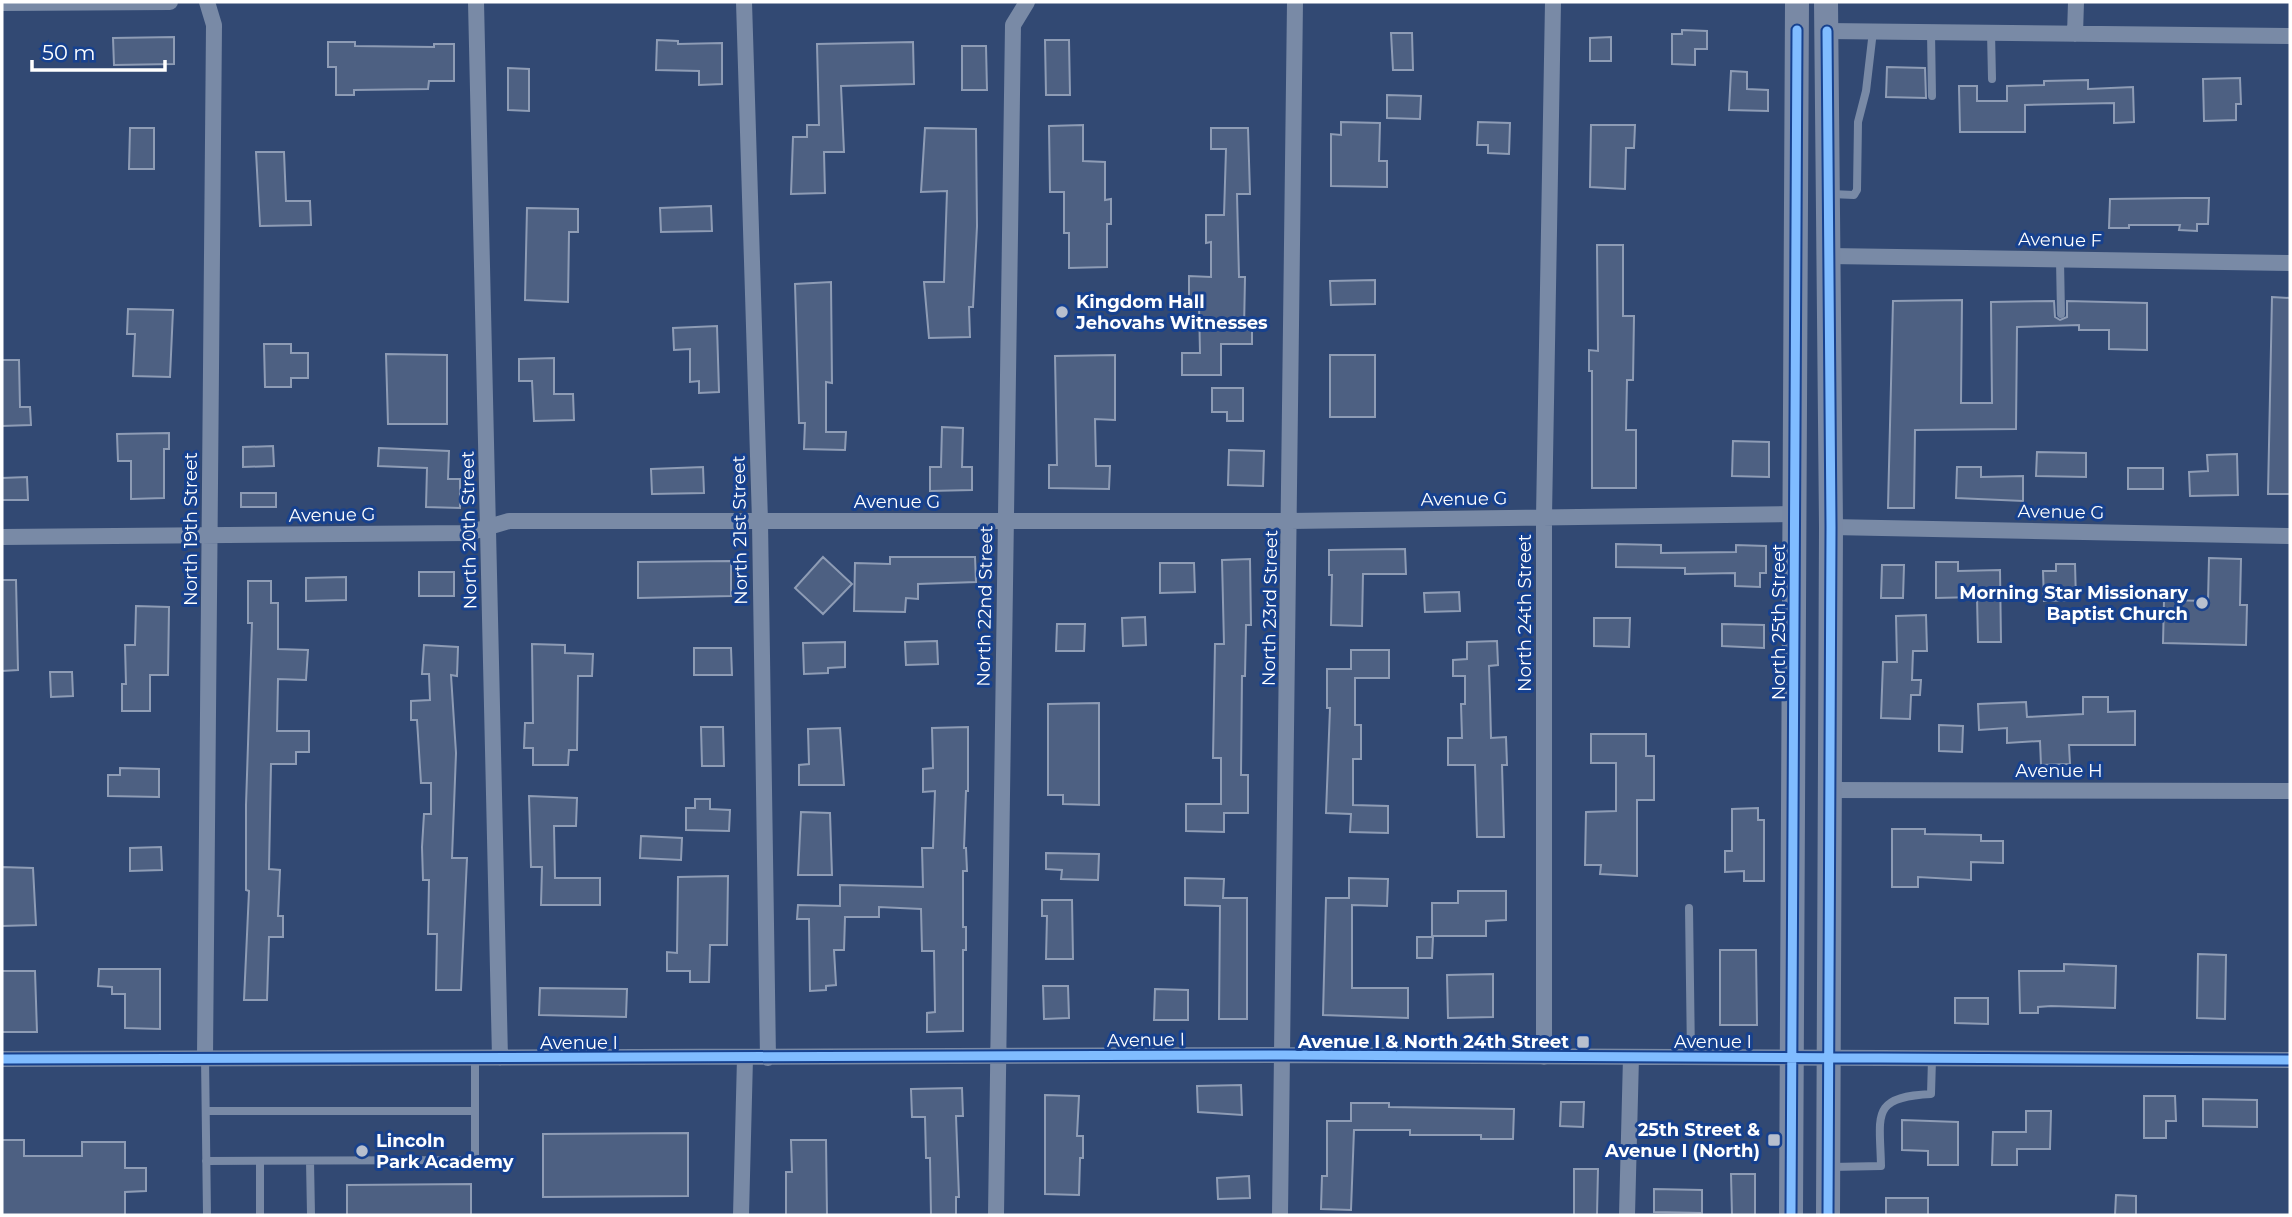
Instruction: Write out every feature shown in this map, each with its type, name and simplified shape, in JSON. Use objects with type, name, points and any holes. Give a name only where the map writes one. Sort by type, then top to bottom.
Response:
[{"type":"main road","name":"North 25th Street","points":[[1791,1215],[1797,2]]},
{"type":"main road","points":[[1826,2],[1831,527],[1828,1215]]},
{"type":"main road","points":[[1797,30],[1815,86],[1818,230],[1821,246],[1829,256]]},
{"type":"main road","points":[[1794,514],[1813,526],[1818,545],[1819,712],[1829,735]]},
{"type":"street","points":[[2,4],[170,2]]},
{"type":"street","name":"North 19th Street","points":[[205,1057],[214,25],[207,2]]},
{"type":"street","name":"North 20th Street","points":[[476,2],[500,1058]]},
{"type":"street","name":"North 21st Street","points":[[744,2],[760,521],[768,1058]]},
{"type":"street","name":"North 22nd Street","points":[[996,1215],[1013,24],[1027,2]]},
{"type":"street","name":"North 23rd Street","points":[[1280,1215],[1295,2]]},
{"type":"street","name":"North 24th Street","points":[[1544,1057],[1544,517],[1553,2]]},
{"type":"street","points":[[2076,2],[2076,34]]},
{"type":"street","points":[[1827,31],[2290,36]]},
{"type":"street","name":"Avenue F","points":[[1829,256],[2290,263]]},
{"type":"street","name":"Avenue G","points":[[2,537],[468,533],[509,521],[1290,521],[1794,514]]},
{"type":"street","name":"Avenue G","points":[[1831,527],[2290,536]]},
{"type":"street","name":"Avenue H","points":[[1828,790],[2290,791]]},
{"type":"street","name":"Avenue I","points":[[2,1059],[999,1058],[1284,1055],[2290,1060]]},
{"type":"street","points":[[1626,1215],[1631,1057]]},
{"type":"street","points":[[741,1215],[745,1058]]},
{"type":"lane","points":[[1828,194],[1854,195],[1857,190],[1858,122],[1866,91],[1873,31]]},
{"type":"lane","points":[[1931,32],[1932,96]]},
{"type":"lane","points":[[1991,33],[1993,79]]},
{"type":"lane","points":[[2060,260],[2060,314]]},
{"type":"lane","points":[[1689,908],[1691,1057]]},
{"type":"lane","points":[[205,1057],[207,1215]]},
{"type":"lane","points":[[206,1161],[475,1160],[475,1058]]},
{"type":"lane","points":[[1828,1167],[1881,1166],[1880,1114],[1886,1105],[1905,1095],[1931,1094],[1932,1059]]},
{"type":"lane","points":[[206,1111],[475,1111]]},
{"type":"lane","points":[[260,1161],[260,1215]]},
{"type":"lane","points":[[310,1161],[311,1215]]},
{"type":"building","points":[[1682,30],[1707,31],[1707,49],[1695,49],[1695,65],[1672,64],[1672,34],[1682,34]]},
{"type":"building","points":[[1391,33],[1412,33],[1413,70],[1393,70]]},
{"type":"building","points":[[174,37],[174,64],[114,65],[113,38]]},
{"type":"building","points":[[1611,37],[1611,61],[1590,61],[1590,38]]},
{"type":"building","points":[[657,40],[678,41],[678,44],[722,43],[722,84],[699,85],[699,71],[656,70]]},
{"type":"building","points":[[1045,40],[1069,40],[1070,95],[1046,95]]},
{"type":"building","points":[[328,42],[355,42],[355,46],[434,47],[434,44],[454,44],[454,81],[429,81],[428,89],[354,90],[354,95],[336,95],[336,67],[328,67]]},
{"type":"building","points":[[913,42],[914,84],[841,86],[844,152],[824,152],[825,193],[791,194],[793,137],[807,137],[807,125],[819,125],[817,44]]},
{"type":"building","points":[[962,46],[986,46],[987,90],[962,90]]},
{"type":"building","points":[[1887,67],[1925,68],[1926,98],[1886,97]]},
{"type":"building","points":[[508,68],[529,69],[529,111],[508,110]]},
{"type":"building","points":[[1731,71],[1747,72],[1747,89],[1768,90],[1768,111],[1729,110]]},
{"type":"building","points":[[2240,78],[2241,104],[2236,104],[2236,120],[2204,121],[2203,79]]},
{"type":"building","points":[[2088,80],[2088,89],[2133,87],[2134,122],[2114,123],[2114,103],[2025,105],[2025,132],[1960,132],[1959,86],[1977,86],[1977,101],[2007,101],[2007,86],[2044,85],[2044,81]]},
{"type":"building","points":[[1387,95],[1421,96],[1420,119],[1387,118]]},
{"type":"building","points":[[1341,122],[1380,123],[1379,161],[1387,161],[1387,187],[1331,186],[1331,134],[1341,135]]},
{"type":"building","points":[[1478,122],[1510,123],[1509,154],[1488,153],[1488,145],[1477,145]]},
{"type":"building","points":[[1083,125],[1083,161],[1105,162],[1105,200],[1111,199],[1111,224],[1107,224],[1107,267],[1069,268],[1069,233],[1064,233],[1064,192],[1050,192],[1049,126]]},
{"type":"building","points":[[1591,125],[1635,125],[1634,148],[1626,148],[1625,189],[1590,187]]},
{"type":"building","points":[[130,128],[154,128],[154,169],[129,169]]},
{"type":"building","points":[[925,128],[976,129],[977,226],[973,307],[969,307],[970,337],[929,338],[924,282],[944,282],[947,191],[921,192]]},
{"type":"building","points":[[1211,128],[1248,128],[1250,194],[1237,194],[1239,277],[1245,277],[1244,330],[1252,329],[1252,344],[1221,344],[1221,375],[1182,375],[1182,353],[1200,353],[1199,304],[1189,304],[1189,276],[1211,277],[1211,242],[1206,243],[1206,215],[1224,215],[1226,149],[1211,149]]},
{"type":"building","points":[[256,152],[284,152],[286,201],[310,201],[311,225],[260,226]]},
{"type":"building","points":[[2209,198],[2208,224],[2197,224],[2197,231],[2179,230],[2180,225],[2129,225],[2129,228],[2109,228],[2110,199]]},
{"type":"building","points":[[711,206],[712,231],[661,232],[660,208]]},
{"type":"building","points":[[527,208],[578,209],[578,232],[569,232],[568,302],[525,300]]},
{"type":"building","points":[[1597,245],[1623,245],[1623,316],[1634,316],[1633,380],[1627,380],[1626,430],[1636,430],[1636,488],[1592,488],[1592,371],[1589,371],[1589,350],[1598,351]]},
{"type":"building","points":[[1375,280],[1375,304],[1331,305],[1330,281]]},
{"type":"building","points":[[831,282],[832,383],[826,382],[826,432],[846,432],[845,450],[804,449],[805,423],[799,423],[795,284]]},
{"type":"building","points":[[2272,297],[2290,298],[2290,494],[2268,494]]},
{"type":"building","points":[[1962,300],[1961,403],[1992,403],[1991,302],[2054,301],[2055,317],[2060,320],[2067,317],[2067,301],[2147,303],[2147,350],[2109,349],[2109,330],[2079,330],[2079,325],[2017,327],[2016,429],[1915,430],[1914,508],[1888,508],[1893,301]]},
{"type":"building","points":[[128,309],[173,310],[170,377],[133,376],[135,334],[127,334]]},
{"type":"building","points":[[717,326],[719,392],[699,393],[699,381],[690,382],[690,349],[674,350],[673,328]]},
{"type":"building","points":[[264,344],[291,344],[291,353],[308,353],[308,378],[291,378],[291,387],[265,387]]},
{"type":"building","points":[[386,354],[447,355],[447,424],[388,424]]},
{"type":"building","points":[[1115,355],[1115,420],[1095,419],[1096,466],[1110,466],[1109,489],[1049,488],[1049,465],[1057,465],[1055,356]]},
{"type":"building","points":[[1330,355],[1375,355],[1375,417],[1330,417]]},
{"type":"building","points":[[554,358],[554,394],[573,394],[574,420],[534,421],[532,381],[519,381],[519,359]]},
{"type":"building","points":[[2,360],[19,360],[20,407],[30,407],[31,425],[2,426]]},
{"type":"building","points":[[1212,388],[1243,388],[1243,421],[1227,421],[1227,412],[1212,412]]},
{"type":"building","points":[[942,427],[963,428],[962,467],[972,467],[972,490],[930,491],[930,467],[941,467]]},
{"type":"building","points":[[169,433],[169,449],[164,449],[164,498],[131,499],[131,461],[118,461],[117,434]]},
{"type":"building","points":[[1733,441],[1769,442],[1769,477],[1732,476]]},
{"type":"building","points":[[273,446],[274,466],[243,467],[243,447]]},
{"type":"building","points":[[379,448],[449,451],[448,479],[460,479],[460,508],[426,507],[427,468],[378,466]]},
{"type":"building","points":[[1229,450],[1264,451],[1263,486],[1228,485]]},
{"type":"building","points":[[2037,452],[2086,453],[2086,477],[2036,476]]},
{"type":"building","points":[[2237,454],[2238,495],[2190,496],[2189,472],[2208,471],[2207,455]]},
{"type":"building","points":[[703,467],[704,493],[652,494],[651,469]]},
{"type":"building","points":[[1957,467],[1981,467],[1981,477],[2023,476],[2023,501],[1956,498]]},
{"type":"building","points":[[2128,468],[2163,468],[2163,489],[2128,489]]},
{"type":"building","points":[[27,477],[28,500],[2,500],[2,478]]},
{"type":"building","points":[[241,493],[276,493],[276,507],[241,507]]},
{"type":"building","points":[[1616,544],[1661,545],[1661,553],[1736,552],[1736,545],[1766,546],[1766,573],[1760,573],[1760,587],[1735,586],[1735,573],[1685,574],[1685,568],[1616,567]]},
{"type":"building","points":[[1405,549],[1406,574],[1363,574],[1362,626],[1331,625],[1332,575],[1329,575],[1329,550]]},
{"type":"building","points":[[823,557],[852,584],[823,614],[795,588]]},
{"type":"building","points":[[890,557],[975,557],[976,582],[918,584],[918,599],[906,598],[905,612],[854,611],[855,563],[890,564]]},
{"type":"building","name":"Morning Star Missionary Baptist Church","points":[[2209,558],[2241,559],[2240,605],[2247,605],[2246,645],[2163,643],[2164,600],[2208,601]]},
{"type":"building","points":[[1250,559],[1251,625],[1246,625],[1245,676],[1242,676],[1241,775],[1248,775],[1248,813],[1224,813],[1224,832],[1186,831],[1186,804],[1221,804],[1221,758],[1213,758],[1215,644],[1224,644],[1222,560]]},
{"type":"building","points":[[731,561],[731,596],[638,598],[638,562]]},
{"type":"building","points":[[1936,562],[1958,562],[1958,571],[2000,570],[2001,642],[1978,642],[1977,597],[1936,598]]},
{"type":"building","points":[[1160,563],[1194,563],[1195,592],[1160,593]]},
{"type":"building","points":[[2056,564],[2075,564],[2076,600],[2044,601],[2043,571],[2056,571]]},
{"type":"building","points":[[1882,565],[1904,565],[1903,598],[1881,598]]},
{"type":"building","points":[[419,572],[454,572],[454,596],[419,596]]},
{"type":"building","points":[[346,577],[346,600],[306,601],[306,578]]},
{"type":"building","points":[[2,580],[16,580],[18,670],[2,671]]},
{"type":"building","points":[[248,581],[271,581],[271,603],[278,603],[278,649],[308,650],[306,680],[278,679],[277,731],[309,731],[309,752],[296,752],[296,764],[271,764],[269,869],[280,870],[278,916],[283,916],[283,937],[269,937],[267,1000],[244,1000],[249,891],[246,890],[246,805],[252,623],[248,623]]},
{"type":"building","points":[[1459,592],[1460,611],[1425,612],[1424,593]]},
{"type":"building","points":[[136,606],[169,607],[168,675],[150,675],[150,711],[122,711],[122,684],[126,684],[125,645],[135,645]]},
{"type":"building","points":[[1926,615],[1927,651],[1913,651],[1912,680],[1921,680],[1920,695],[1911,695],[1910,719],[1881,718],[1883,662],[1897,662],[1896,616]]},
{"type":"building","points":[[1145,617],[1146,645],[1123,646],[1122,618]]},
{"type":"building","points":[[1594,618],[1630,618],[1629,647],[1594,646]]},
{"type":"building","points":[[1057,624],[1085,624],[1084,651],[1056,651]]},
{"type":"building","points":[[1722,624],[1764,625],[1764,648],[1722,646]]},
{"type":"building","points":[[937,641],[938,664],[906,665],[905,642]]},
{"type":"building","points":[[1497,641],[1498,665],[1489,666],[1491,738],[1506,737],[1507,765],[1502,765],[1504,837],[1477,837],[1475,765],[1448,765],[1448,738],[1462,738],[1461,704],[1465,704],[1465,676],[1453,676],[1453,660],[1467,659],[1467,642]]},
{"type":"building","points":[[845,642],[845,667],[828,668],[828,673],[804,674],[803,643]]},
{"type":"building","points":[[532,644],[565,645],[565,653],[593,654],[592,676],[578,676],[577,750],[569,750],[568,765],[533,765],[533,748],[524,748],[525,723],[533,723]]},
{"type":"building","points":[[424,645],[458,647],[457,676],[451,675],[456,753],[452,858],[467,858],[461,990],[436,990],[437,934],[428,934],[429,880],[423,880],[422,847],[424,814],[431,814],[431,783],[421,783],[417,720],[411,720],[411,701],[430,700],[429,674],[422,674]]},
{"type":"building","points":[[694,648],[731,648],[732,675],[694,675]]},
{"type":"building","points":[[1351,650],[1389,650],[1389,678],[1355,678],[1355,725],[1361,725],[1361,759],[1353,759],[1353,805],[1388,806],[1388,833],[1350,832],[1351,814],[1326,813],[1330,708],[1327,708],[1327,669],[1351,669]]},
{"type":"building","points":[[50,672],[72,672],[73,696],[51,697]]},
{"type":"building","points":[[2083,697],[2108,697],[2108,712],[2135,711],[2135,745],[2069,745],[2070,764],[2041,765],[2040,741],[2007,743],[2007,728],[1979,730],[1978,704],[2026,702],[2027,717],[2083,714]]},
{"type":"building","points":[[1099,703],[1099,805],[1063,804],[1063,795],[1048,795],[1048,704]]},
{"type":"building","points":[[1939,725],[1963,726],[1962,752],[1939,751]]},
{"type":"building","points":[[701,727],[723,727],[724,766],[702,766]]},
{"type":"building","points":[[968,727],[968,791],[964,848],[967,871],[963,871],[963,927],[966,927],[966,950],[963,950],[963,1031],[927,1032],[927,1013],[935,1012],[934,951],[922,951],[921,909],[879,907],[879,917],[845,917],[844,950],[834,950],[836,985],[826,986],[826,990],[810,991],[809,919],[797,919],[798,905],[840,906],[840,885],[923,887],[922,848],[933,848],[935,791],[923,792],[923,769],[933,768],[932,728]]},
{"type":"building","points":[[840,728],[844,785],[799,785],[799,765],[809,764],[808,729]]},
{"type":"building","points":[[1591,734],[1646,734],[1646,756],[1654,756],[1654,800],[1637,800],[1637,876],[1600,874],[1601,865],[1585,865],[1586,812],[1616,811],[1616,763],[1591,763]]},
{"type":"building","points":[[120,768],[159,769],[159,797],[108,796],[108,775],[120,775]]},
{"type":"building","points":[[529,796],[577,798],[576,826],[554,826],[555,878],[600,878],[600,905],[541,905],[542,867],[531,867]]},
{"type":"building","points":[[695,799],[710,799],[710,809],[730,810],[729,831],[686,830],[686,808],[695,808]]},
{"type":"building","points":[[1758,808],[1758,820],[1764,820],[1764,881],[1744,881],[1744,871],[1725,872],[1725,851],[1732,851],[1732,809]]},
{"type":"building","points":[[801,812],[830,813],[832,875],[798,875]]},
{"type":"building","points":[[1892,829],[1925,829],[1925,834],[1981,835],[1981,841],[2003,841],[2003,863],[1971,862],[1971,880],[1918,877],[1918,887],[1892,887]]},
{"type":"building","points":[[641,836],[682,838],[681,860],[640,858]]},
{"type":"building","points":[[161,847],[162,870],[130,871],[130,848]]},
{"type":"building","points":[[1046,853],[1099,854],[1098,880],[1061,879],[1062,870],[1046,869]]},
{"type":"building","points":[[2,867],[33,868],[36,925],[2,926]]},
{"type":"building","points":[[728,876],[727,945],[710,945],[709,982],[690,982],[690,971],[667,971],[667,952],[677,953],[678,877]]},
{"type":"building","points":[[1185,878],[1224,879],[1223,898],[1247,898],[1247,1019],[1219,1019],[1220,906],[1185,905]]},
{"type":"building","points":[[1349,878],[1388,879],[1387,906],[1352,905],[1352,988],[1408,988],[1408,1018],[1323,1015],[1326,898],[1349,898]]},
{"type":"building","points":[[1458,891],[1506,891],[1506,920],[1486,921],[1486,936],[1432,936],[1432,903],[1458,903]]},
{"type":"building","points":[[1042,900],[1072,900],[1073,959],[1046,959],[1047,916],[1042,916]]},
{"type":"building","points":[[1417,937],[1433,937],[1432,958],[1417,958]]},
{"type":"building","points":[[1720,950],[1756,950],[1757,1025],[1720,1025]]},
{"type":"building","points":[[2198,954],[2226,955],[2225,1019],[2197,1018]]},
{"type":"building","points":[[2064,964],[2116,966],[2115,1008],[2051,1006],[2038,1007],[2038,1013],[2020,1013],[2019,971],[2064,971]]},
{"type":"building","points":[[99,969],[160,969],[160,1029],[125,1028],[125,994],[112,994],[112,987],[98,986]]},
{"type":"building","points":[[2,971],[35,971],[37,1032],[2,1032]]},
{"type":"building","points":[[1493,974],[1493,1017],[1448,1018],[1447,975]]},
{"type":"building","points":[[1043,986],[1068,986],[1069,1018],[1044,1019]]},
{"type":"building","points":[[540,988],[627,989],[626,1017],[539,1015]]},
{"type":"building","points":[[1155,989],[1188,990],[1188,1020],[1154,1020]]},
{"type":"building","points":[[1955,998],[1988,998],[1988,1024],[1955,1023]]},
{"type":"building","points":[[1241,1085],[1242,1115],[1198,1112],[1197,1086]]},
{"type":"building","points":[[962,1088],[963,1116],[956,1116],[959,1197],[956,1197],[956,1215],[931,1215],[930,1158],[926,1158],[925,1117],[912,1117],[911,1089]]},
{"type":"building","points":[[1045,1095],[1079,1096],[1077,1136],[1083,1136],[1083,1158],[1080,1158],[1079,1195],[1045,1194]]},
{"type":"building","points":[[2144,1096],[2175,1096],[2176,1121],[2166,1121],[2166,1138],[2144,1138]]},
{"type":"building","points":[[2203,1099],[2257,1100],[2257,1127],[2203,1126]]},
{"type":"building","points":[[1561,1102],[1584,1102],[1583,1127],[1560,1126]]},
{"type":"building","points":[[1351,1103],[1389,1103],[1389,1107],[1514,1109],[1513,1139],[1481,1139],[1481,1135],[1410,1135],[1410,1130],[1354,1130],[1351,1210],[1321,1209],[1322,1176],[1327,1176],[1327,1121],[1351,1121]]},
{"type":"building","points":[[2026,1111],[2051,1111],[2050,1149],[2017,1149],[2017,1165],[1992,1165],[1993,1132],[2026,1132]]},
{"type":"building","points":[[1902,1120],[1958,1122],[1958,1165],[1928,1165],[1928,1151],[1902,1150]]},
{"type":"building","points":[[688,1133],[688,1196],[543,1197],[543,1134]]},
{"type":"building","points":[[2,1140],[24,1140],[24,1156],[82,1156],[82,1142],[125,1142],[125,1168],[146,1168],[146,1191],[125,1192],[125,1215],[2,1215]]},
{"type":"building","points":[[791,1140],[826,1140],[827,1215],[786,1215],[786,1172],[792,1172]]},
{"type":"building","points":[[1574,1169],[1598,1169],[1597,1215],[1574,1215]]},
{"type":"building","points":[[1731,1174],[1755,1174],[1755,1215],[1732,1215]]},
{"type":"building","points":[[1249,1176],[1250,1198],[1218,1199],[1217,1178]]},
{"type":"building","points":[[471,1184],[471,1215],[347,1215],[347,1185]]},
{"type":"building","points":[[1654,1189],[1702,1190],[1702,1213],[1654,1212]]},
{"type":"building","points":[[2116,1195],[2136,1196],[2136,1215],[2115,1215]]},
{"type":"building","points":[[1886,1198],[1928,1198],[1928,1215],[1886,1215]]},
{"type":"cycle path","points":[[1791,1215],[1797,30]]},
{"type":"cycle path","points":[[1827,31],[1831,527],[1828,1215]]},
{"type":"cycle path","points":[[2,1059],[1284,1055],[2290,1060]]},
{"type":"place","name":"Kingdom Hall Jehovahs Witnesses","points":[[1062,312]]},
{"type":"place","name":"Morning Star Missionary Baptist Church","points":[[2202,603]]},
{"type":"place","name":"Avenue I & North 24th Street","points":[[1583,1042]]},
{"type":"place","name":"25th Street & Avenue I (North)","points":[[1774,1140]]},
{"type":"place","name":"Lincoln Park Academy","points":[[362,1151]]}]
